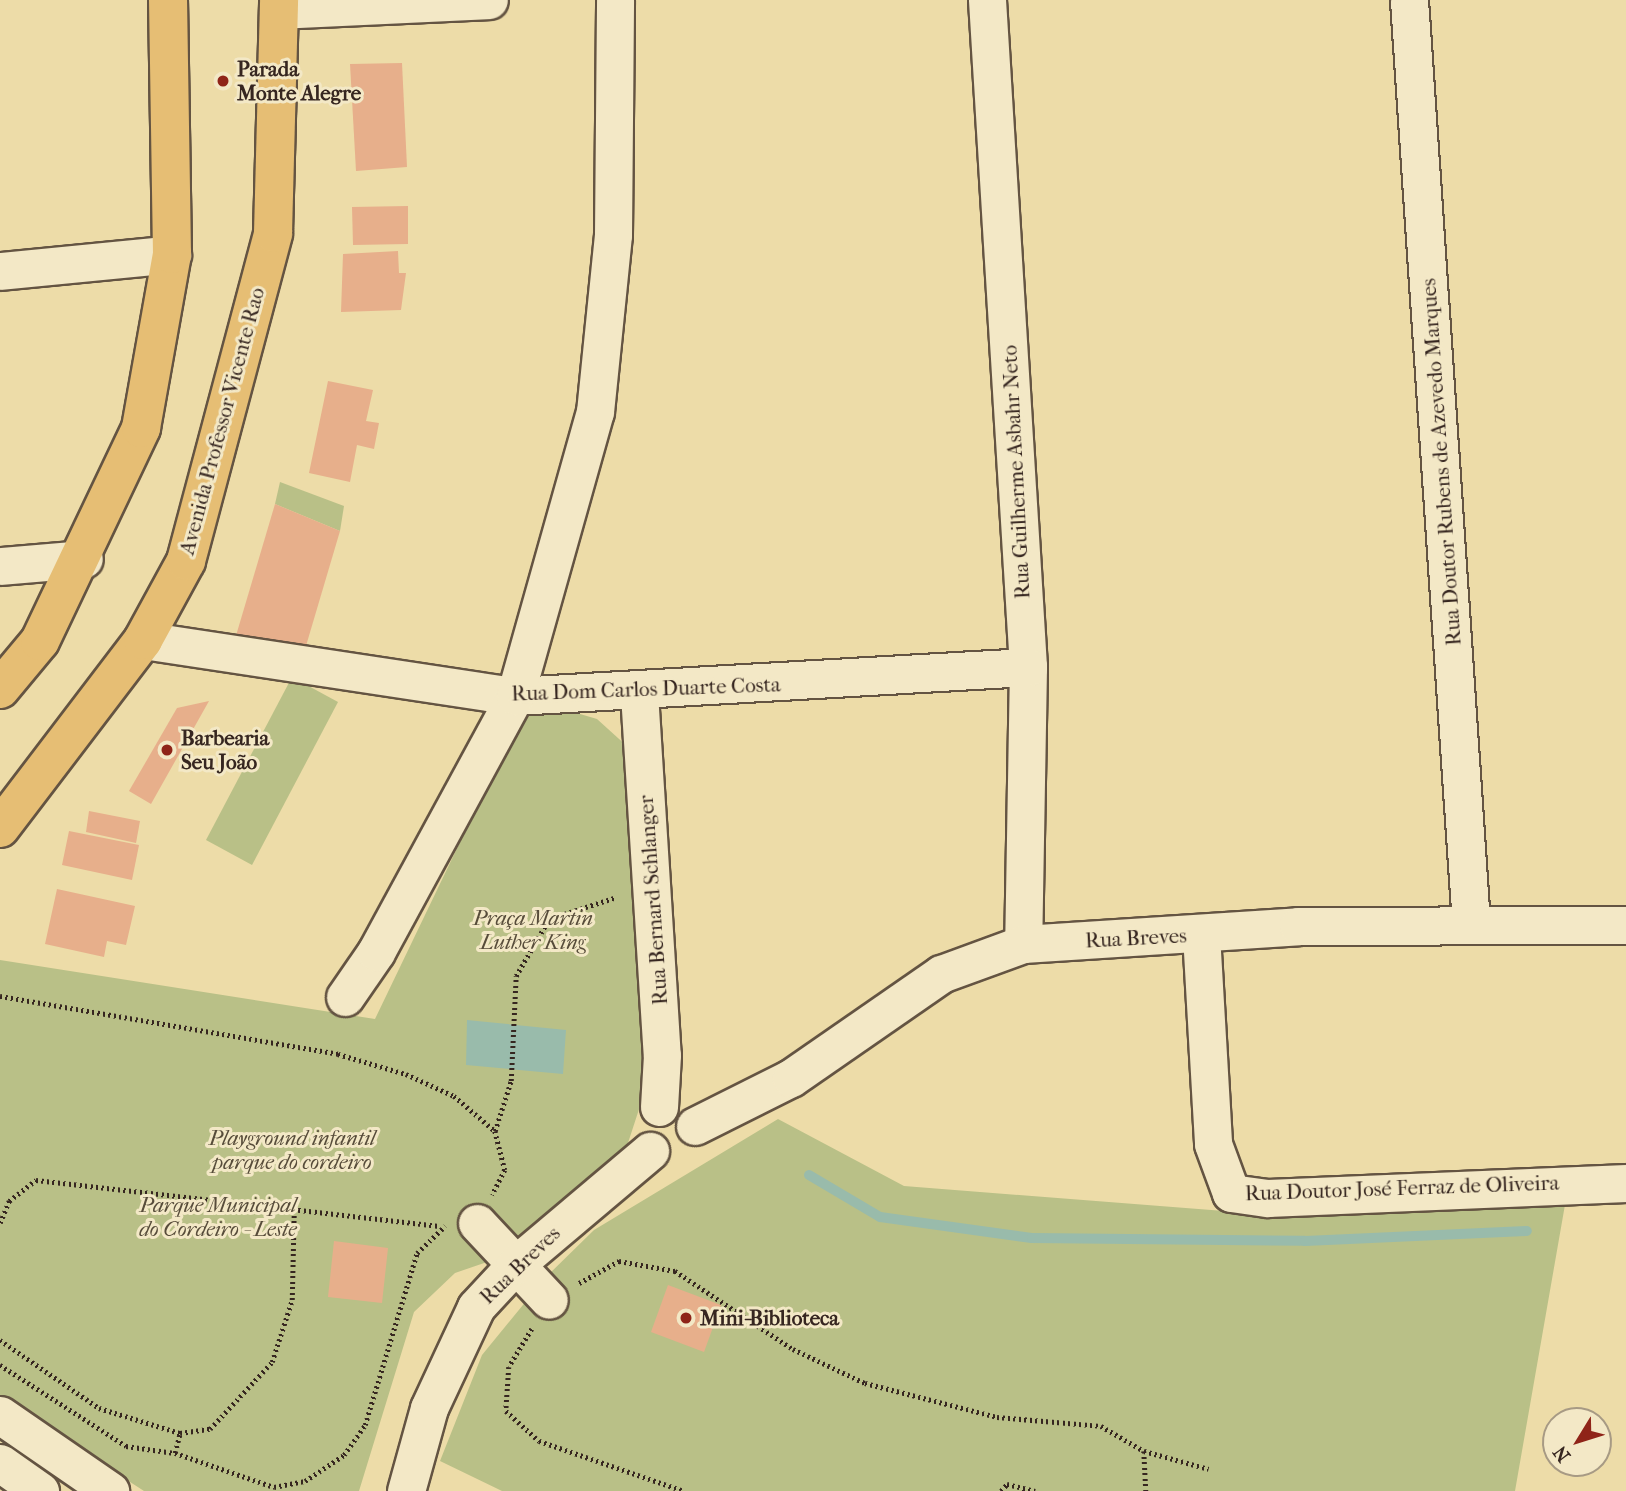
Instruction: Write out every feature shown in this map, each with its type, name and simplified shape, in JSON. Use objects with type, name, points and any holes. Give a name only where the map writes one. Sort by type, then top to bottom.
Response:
[{"type":"main road","points":[[0,690],[40,641],[84,559],[141,428],[172,254],[167,0]]},
{"type":"main road","name":"Avenida Professor Vicente Rao","points":[[0,828],[142,640],[186,561],[273,233],[279,5]]},
{"type":"street","points":[[279,5],[489,0]]},
{"type":"street","points":[[345,996],[376,953],[515,696],[594,412],[613,235],[615,0]]},
{"type":"street","name":"Rua Guilherme Asbahr Neto","points":[[987,0],[1028,667],[1023,944]]},
{"type":"street","name":"Rua Doutor Rubens de Azevedo Marques","points":[[1409,0],[1471,923]]},
{"type":"street","points":[[0,271],[172,254]]},
{"type":"street","points":[[0,566],[84,559]]},
{"type":"street","name":"Rua Dom Carlos Duarte Costa","points":[[142,640],[515,696],[639,693],[1028,667]]},
{"type":"street","name":"Rua Bernard Schlanger","points":[[639,693],[653,890],[659,1107]]},
{"type":"street","name":"Rua Breves","points":[[695,1126],[791,1078],[942,974],[1023,944],[1471,923],[1626,925]]},
{"type":"street","name":"Rua Doutor José Ferraz de Oliveira","points":[[1201,934],[1213,1144],[1231,1194],[1268,1198],[1626,1183]]},
{"type":"street","points":[[659,1107],[686,1110],[695,1126],[694,1143],[682,1155],[666,1158],[650,1151],[643,1126],[659,1107]]},
{"type":"street","name":"Rua Breves","points":[[406,1491],[453,1347],[476,1307],[515,1265],[650,1151]]},
{"type":"street","points":[[477,1223],[549,1300]]},
{"type":"street","points":[[0,1415],[110,1491]]},
{"type":"street","points":[[0,1463],[40,1491]]},
{"type":"path","points":[[0,1223],[9,1200],[36,1180],[440,1226],[477,1223],[505,1170],[495,1131],[511,1081],[517,1015],[516,976],[549,919],[653,890]]},
{"type":"path","points":[[0,996],[365,1060],[454,1096],[495,1131]]},
{"type":"path","points":[[0,1340],[99,1408],[180,1433],[210,1429],[272,1362],[292,1300],[294,1209]]},
{"type":"path","points":[[0,1364],[126,1446],[175,1453],[274,1487],[305,1481],[344,1455],[365,1425],[417,1253],[440,1226]]},
{"type":"path","points":[[684,1491],[538,1441],[506,1411],[509,1367],[549,1300],[620,1261],[675,1271],[793,1349],[865,1383],[997,1417],[1101,1426],[1144,1451],[1209,1468]]},
{"type":"path","points":[[175,1453],[180,1433]]},
{"type":"path","points":[[1144,1451],[1146,1491]]},
{"type":"path","points":[[1001,1491],[1007,1483],[1035,1491]]},
{"type":"green space","points":[[280,482],[344,506],[340,531],[275,504]]},
{"type":"green space","points":[[292,677],[338,702],[252,865],[206,840]]},
{"type":"green space","name":"Parque Municipal do Cordeiro - Leste","points":[[524,709],[563,709],[597,719],[629,748],[644,1094],[627,1146],[490,1261],[455,1273],[414,1312],[359,1491],[144,1491],[0,1398],[0,960],[375,1019]]},
{"type":"green space","points":[[778,1119],[904,1186],[1224,1211],[1566,1199],[1515,1491],[502,1491],[440,1461],[482,1355],[545,1278],[594,1230]]},
{"type":"shaded area","points":[[467,1020],[566,1030],[563,1074],[466,1065]]},
{"type":"building","points":[[402,63],[407,167],[356,171],[350,64]]},
{"type":"building","points":[[408,206],[408,244],[353,245],[352,207]]},
{"type":"building","points":[[398,251],[399,273],[406,273],[401,310],[341,312],[343,254]]},
{"type":"building","points":[[328,381],[373,390],[366,421],[379,423],[374,449],[357,445],[350,482],[309,473]]},
{"type":"building","points":[[275,504],[340,531],[303,656],[235,639]]},
{"type":"building","name":"Barbearia Seu João","points":[[209,701],[151,804],[129,791],[177,708]]},
{"type":"building","points":[[89,811],[140,821],[136,843],[86,832]]},
{"type":"building","points":[[69,831],[139,845],[132,880],[62,865]]},
{"type":"building","points":[[57,889],[135,906],[126,945],[107,941],[104,957],[45,944]]},
{"type":"building","points":[[334,1241],[388,1248],[382,1303],[328,1297]]},
{"type":"building","name":"Mini-Biblioteca","points":[[668,1285],[721,1305],[704,1352],[651,1332]]},
{"type":"waterway","points":[[809,1175],[880,1217],[1032,1238],[1305,1241],[1527,1231]]},
{"type":"place","name":"Parada Monte Alegre","points":[[223,81]]},
{"type":"place","name":"Barbearia Seu João","points":[[167,750]]},
{"type":"place","name":"Mini-Biblioteca","points":[[686,1318]]},
{"type":"park label","name":"Praça Martin Luther King","points":[[533,930]]},
{"type":"park label","name":"Playground infantil parque do cordeiro","points":[[292,1150]]}]
